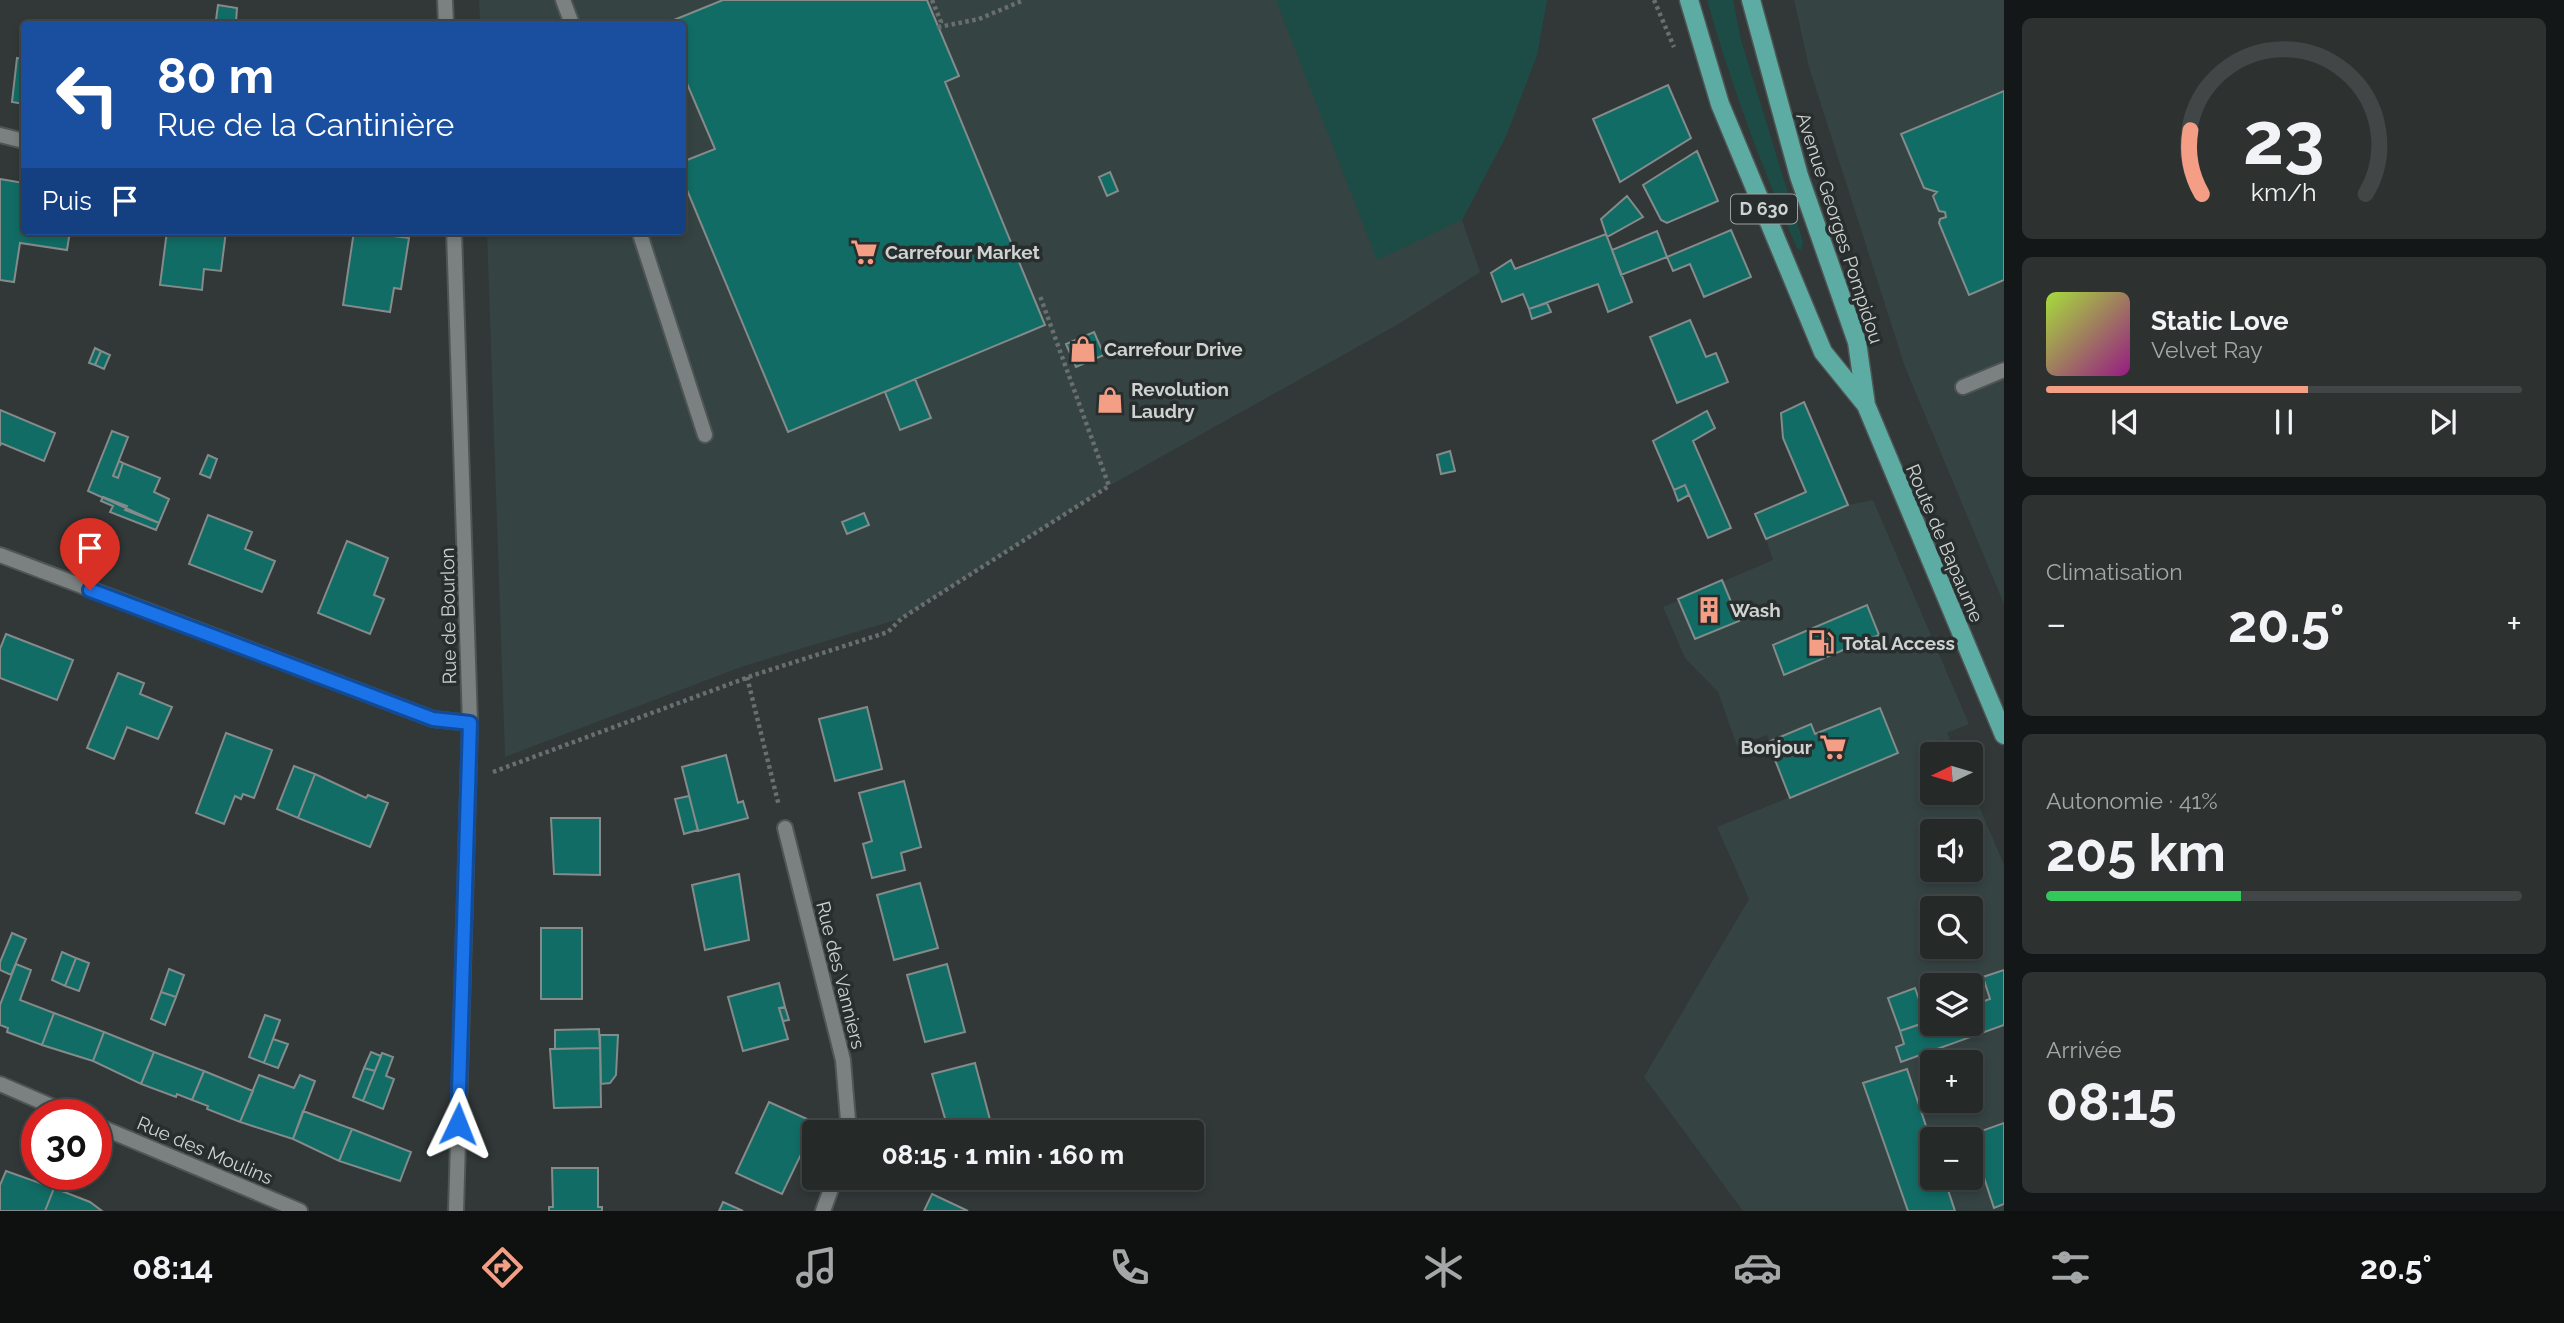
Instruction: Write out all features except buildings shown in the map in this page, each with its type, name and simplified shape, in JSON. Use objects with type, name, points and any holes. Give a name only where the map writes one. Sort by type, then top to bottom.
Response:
[{"type":"main road","name":"D 630","points":[[1689,0],[1720,104],[1823,352],[1866,405]]},
{"type":"main road","name":"Avenue Georges Pompidou","points":[[1751,0],[1799,176],[1857,342],[1866,405]]},
{"type":"main road","name":"Route de Bapaume","points":[[1866,405],[2004,735]]},
{"type":"street","points":[[445,0],[446,21]]},
{"type":"street","points":[[563,0],[571,21]]},
{"type":"street","points":[[0,135],[21,140]]},
{"type":"street","name":"Rue de Bourlon","points":[[454,235],[470,723],[456,1211]]},
{"type":"street","points":[[640,235],[705,435]]},
{"type":"street","points":[[1963,387],[2004,370]]},
{"type":"street","points":[[0,555],[433,719],[470,723]]},
{"type":"street","name":"Rue des Vanniers","points":[[785,828],[843,1060],[848,1120]]},
{"type":"street","points":[[0,1084],[35,1099]]},
{"type":"street","name":"Rue des Moulins","points":[[112,1132],[300,1211]]},
{"type":"street","points":[[823,1211],[831,1190]]},
{"type":"path","points":[[932,0],[941,22],[939,27],[979,19],[1024,0]]},
{"type":"path","points":[[1654,0],[1670,41]]},
{"type":"path","points":[[470,781],[747,677],[888,632],[902,618],[1109,486],[1040,296]]},
{"type":"path","points":[[747,677],[785,828]]},
{"type":"shaded area","points":[[479,0],[1547,0],[1537,55],[1506,136],[1462,220],[1480,272],[1402,322],[1109,486],[902,618],[741,667],[505,757],[487,235],[686,235],[686,21],[480,21]]},
{"type":"shaded area","points":[[1276,0],[1547,0],[1537,55],[1506,136],[1462,220],[1377,260]]},
{"type":"shaded area","points":[[1707,0],[1733,0],[1741,40],[1803,242],[1801,250],[1797,248],[1759,156]]},
{"type":"shaded area","points":[[1794,0],[2004,0],[2004,604],[1905,367],[1809,67]]},
{"type":"shaded area","points":[[1873,500],[1969,724],[1947,733],[1951,742],[1920,742],[1920,805],[1979,805],[2004,865],[2004,1211],[1743,1211],[1644,1077],[1749,899],[1717,827],[1790,797],[1767,735],[1737,746],[1718,692],[1685,658],[1663,607],[1773,560],[1766,539],[1848,505]]},
{"type":"place","name":"Carrefour Market","points":[[864,252]]},
{"type":"place","name":"Carrefour Drive","points":[[1083,349]]},
{"type":"place","name":"Revolution Laudry","points":[[1110,400]]},
{"type":"place","name":"Wash","points":[[1709,610]]},
{"type":"place","name":"Total Access","points":[[1821,643]]},
{"type":"place","name":"Bonjour","points":[[1833,747]]},
{"type":"route","points":[[90,590],[433,719],[470,723],[458,1124]]}]
